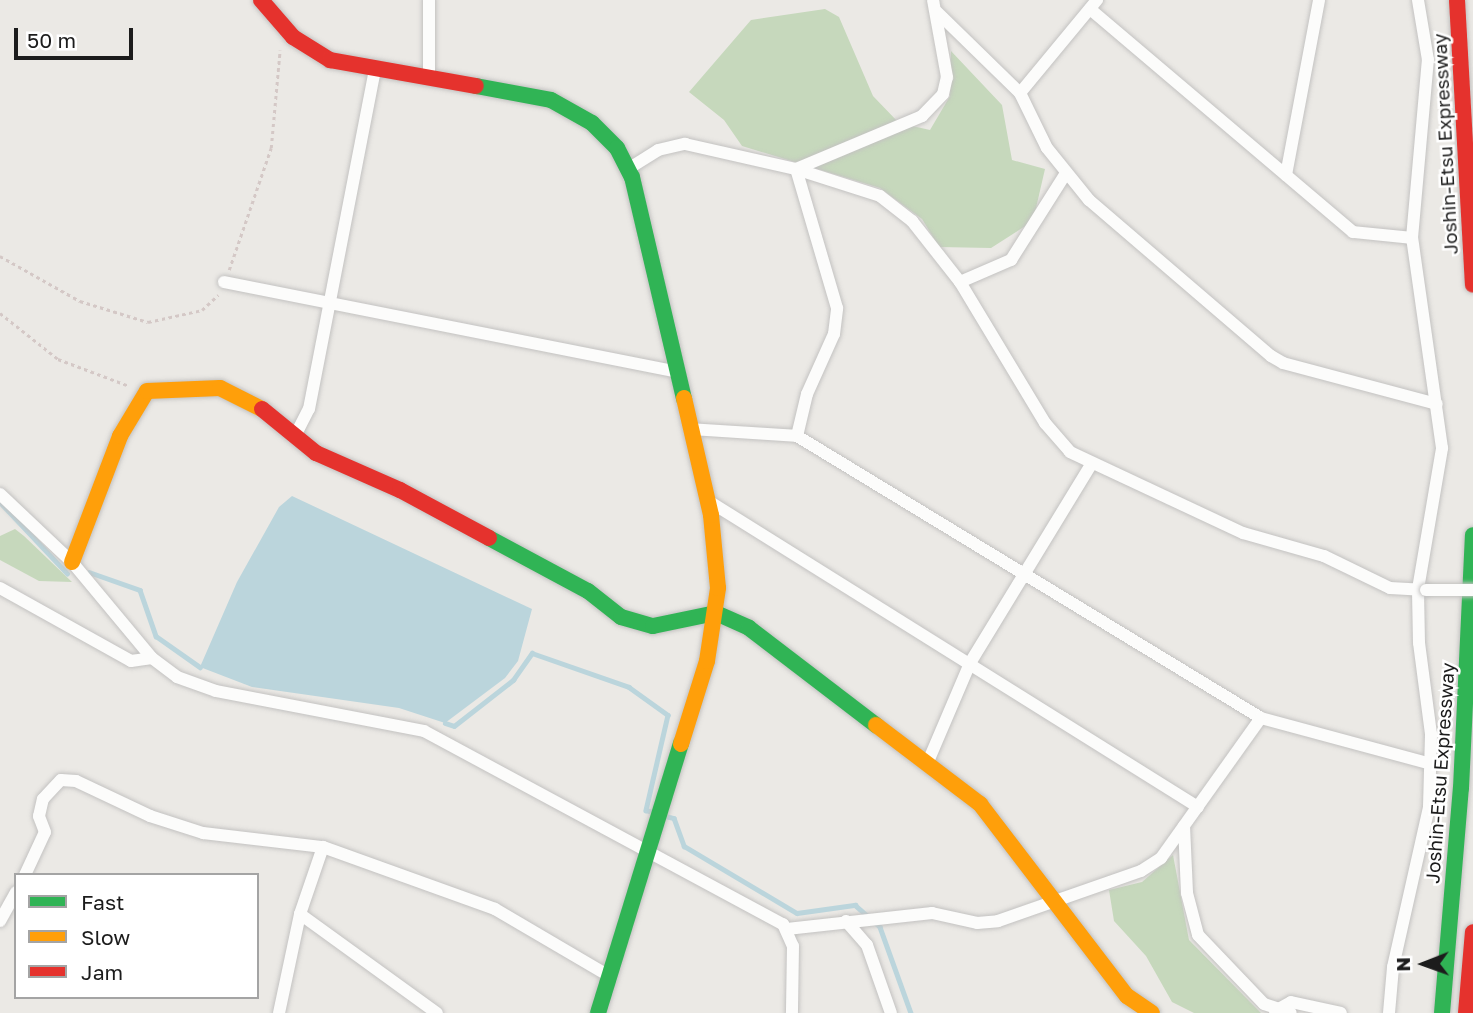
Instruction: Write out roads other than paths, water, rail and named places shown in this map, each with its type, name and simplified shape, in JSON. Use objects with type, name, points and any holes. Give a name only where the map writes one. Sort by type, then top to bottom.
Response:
[{"type":"main road","points":[[261,0],[282,25],[309,49],[330,60],[551,100],[592,123],[617,148],[628,169],[678,372],[706,500],[717,560],[716,613],[707,661],[598,1013]]},
{"type":"main road","name":"Joshin-Etsu Expressway","points":[[1457,0],[1473,285]]},
{"type":"main road","points":[[72,562],[120,436],[147,391],[220,388],[257,405],[316,453],[400,490],[588,591],[634,623],[653,626],[716,613],[749,628],[980,804],[1059,902],[1127,996],[1155,1012]]},
{"type":"main road","name":"Joshin-Etsu Expressway","points":[[1442,1013],[1462,775],[1473,535]]},
{"type":"main road","points":[[1466,1013],[1473,932]]},
{"type":"street","points":[[429,0],[429,78]]},
{"type":"street","points":[[1286,175],[1319,0]]},
{"type":"street","points":[[1389,1013],[1393,967],[1429,807],[1432,764],[1422,590],[1442,448],[1412,238],[1428,60],[1418,0]]},
{"type":"street","points":[[1020,93],[1093,4],[1353,232],[1412,238]]},
{"type":"street","points":[[935,6],[1020,93],[1032,123],[1066,173],[1089,200],[1283,363],[1437,404]]},
{"type":"street","points":[[796,169],[922,116],[935,104],[947,77],[935,6]]},
{"type":"street","points":[[295,436],[309,409],[375,70]]},
{"type":"street","points":[[628,169],[658,150],[685,144],[796,169],[880,196],[912,220],[960,282],[1045,423],[1070,452],[1091,465],[1243,533],[1324,556],[1390,588],[1473,590]]},
{"type":"street","points":[[796,169],[837,308],[834,334],[807,394],[797,436]]},
{"type":"street","points":[[960,282],[1012,260],[1066,173]]},
{"type":"street","points":[[225,282],[678,372]]},
{"type":"street","points":[[690,429],[797,436],[1261,718],[1432,764]]},
{"type":"street","points":[[928,764],[970,663],[1022,573],[1091,465]]},
{"type":"street","points":[[0,494],[72,562],[152,658],[177,677],[216,691],[424,731],[787,929],[932,913],[977,923],[998,921],[1059,902],[1141,871],[1161,858],[1261,718]]},
{"type":"street","points":[[706,500],[1198,807]]},
{"type":"street","points":[[0,587],[131,661],[152,658]]},
{"type":"street","points":[[26,873],[44,832],[40,816],[43,799],[61,780],[203,833],[323,847],[495,909],[609,976]]},
{"type":"street","points":[[1184,825],[1187,893],[1198,934],[1264,1004],[1281,1012],[1291,1002],[1340,1013]]},
{"type":"street","points":[[279,1013],[300,914],[323,847]]},
{"type":"street","points":[[0,921],[14,896]]},
{"type":"street","points":[[300,914],[437,1013]]},
{"type":"street","points":[[852,920],[867,945],[891,1013]]},
{"type":"street","points":[[787,929],[793,946],[792,1013]]},
{"type":"water","points":[[292,496],[532,609],[518,661],[505,678],[445,723],[399,708],[252,687],[200,667],[237,582],[279,507]]},
{"type":"waterway","points":[[0,502],[67,573]]},
{"type":"waterway","points":[[89,572],[140,590],[156,636],[200,667]]},
{"type":"waterway","points":[[445,723],[454,726],[513,680],[532,653],[629,687],[668,715],[646,810],[653,812]]},
{"type":"waterway","points":[[665,816],[674,818],[684,846],[797,913],[855,905],[880,927],[911,1013]]}]
